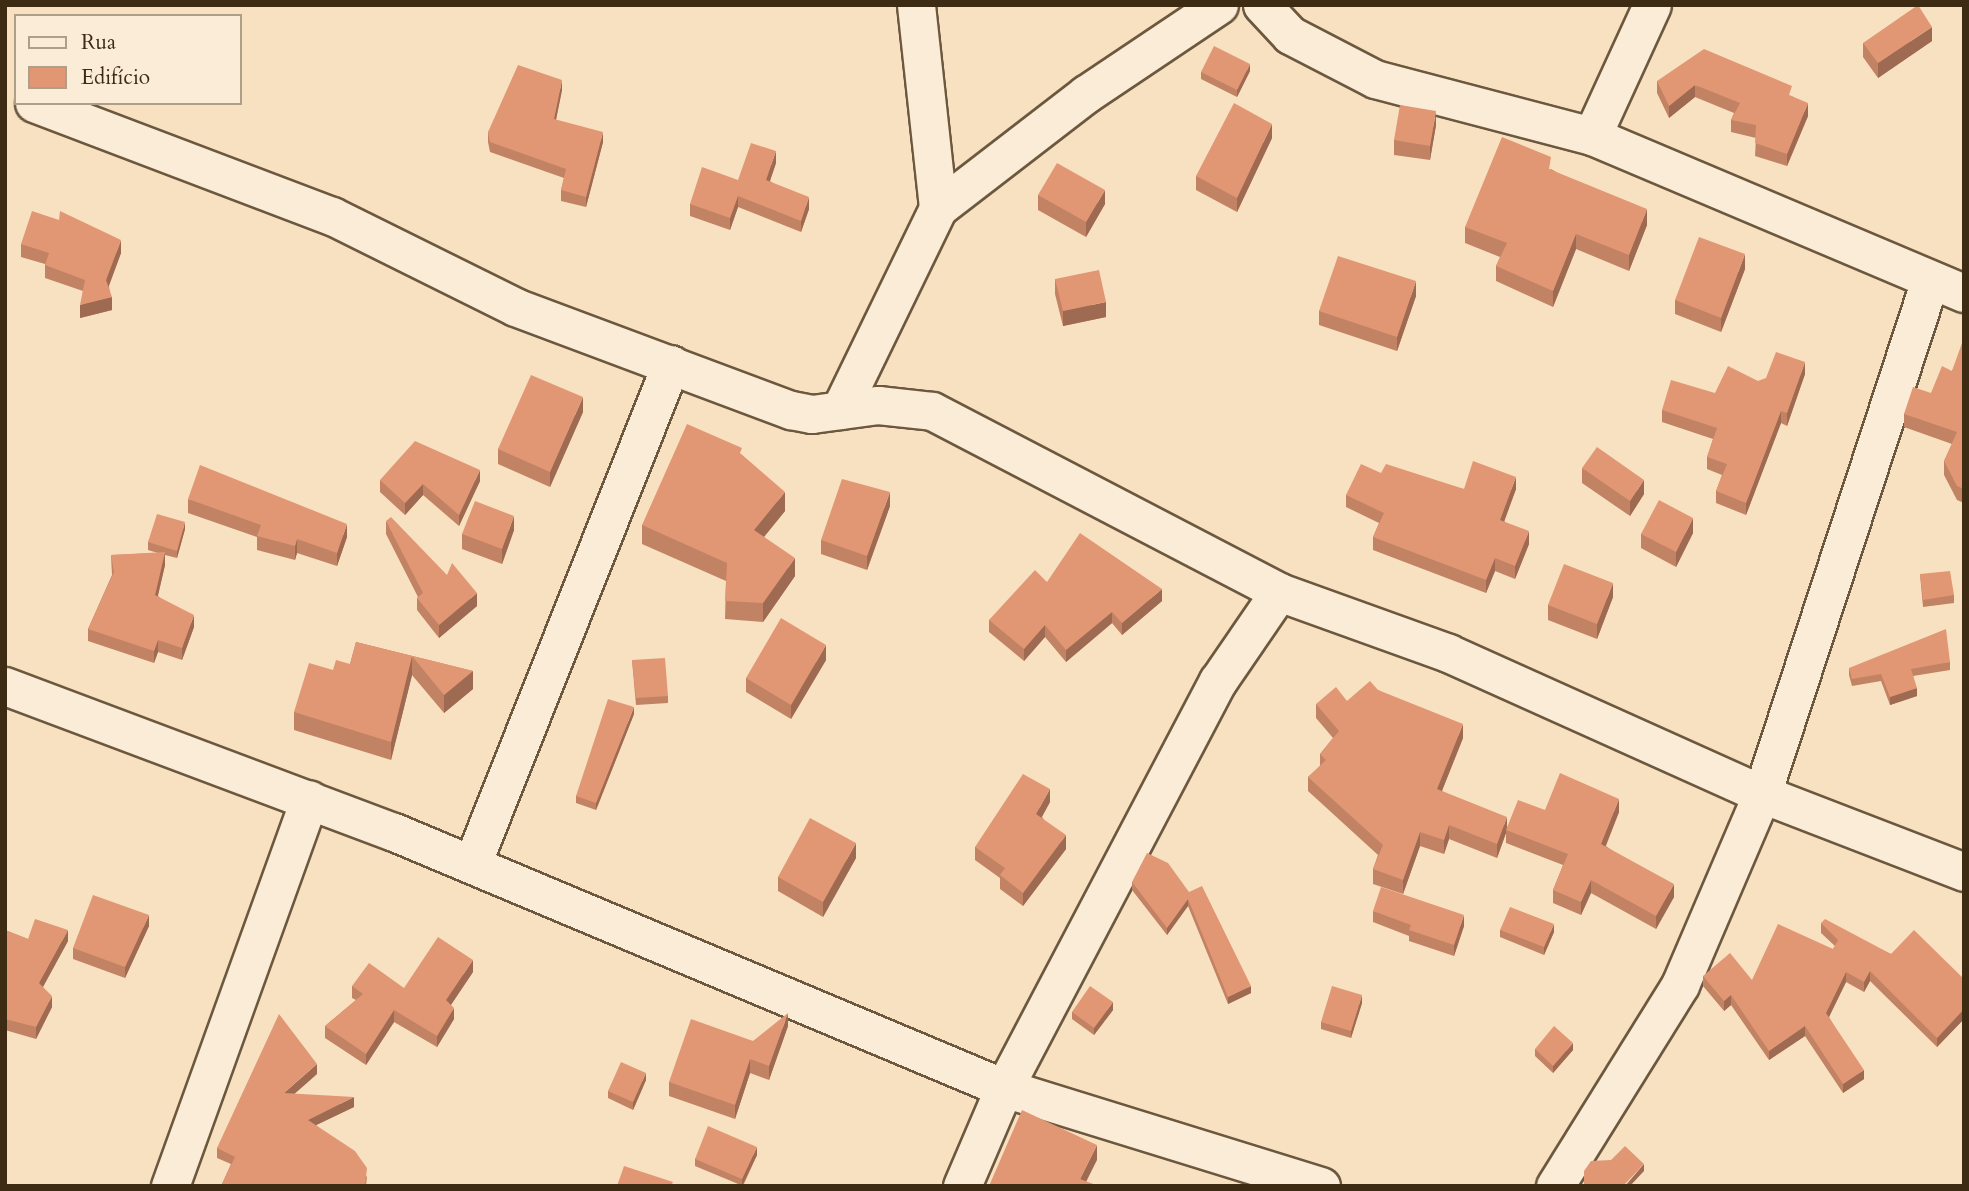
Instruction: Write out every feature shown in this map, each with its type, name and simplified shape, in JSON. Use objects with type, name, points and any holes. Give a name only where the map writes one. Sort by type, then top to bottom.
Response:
[{"type":"street","points":[[916,5],[938,208]]},
{"type":"street","points":[[840,410],[938,208],[1086,94],[1219,5]]},
{"type":"street","points":[[1262,5],[1290,35],[1374,79],[1592,136],[1947,287],[1762,794],[1680,985],[1555,1186]]},
{"type":"street","points":[[1592,136],[1652,5]]},
{"type":"street","points":[[39,105],[332,216],[515,307],[791,410],[840,410],[878,405],[932,411],[1279,592],[1448,653],[1762,794],[1964,872]]},
{"type":"street","points":[[472,864],[671,364]]},
{"type":"street","points":[[962,1186],[1004,1088],[1218,681],[1279,592]]},
{"type":"street","points":[[5,686],[309,799],[472,864],[1004,1088],[1321,1186]]},
{"type":"street","points":[[170,1186],[309,799]]},
{"type":"building","points":[[1918,5],[1932,27],[1878,63],[1863,43]]},
{"type":"building","points":[[1214,46],[1250,64],[1237,90],[1201,72]]},
{"type":"building","points":[[1704,49],[1792,86],[1789,95],[1808,103],[1787,154],[1755,143],[1756,125],[1731,120],[1740,103],[1695,85],[1669,106],[1657,81]]},
{"type":"building","points":[[518,65],[562,80],[554,119],[603,132],[586,197],[561,190],[566,169],[490,142],[488,132]]},
{"type":"building","points":[[1234,103],[1272,124],[1237,198],[1196,176]]},
{"type":"building","points":[[1400,105],[1436,111],[1430,146],[1394,140]]},
{"type":"building","points":[[1502,137],[1551,157],[1549,169],[1647,209],[1629,255],[1576,234],[1553,291],[1496,266],[1507,243],[1465,227]]},
{"type":"building","points":[[751,143],[776,151],[766,180],[809,197],[801,221],[738,196],[730,218],[690,204],[702,167],[738,180]]},
{"type":"building","points":[[1057,163],[1105,190],[1086,222],[1038,195]]},
{"type":"building","points":[[32,211],[59,220],[60,211],[121,240],[106,280],[112,297],[80,305],[85,280],[45,265],[49,253],[21,244]]},
{"type":"building","points":[[1699,237],[1745,254],[1721,318],[1675,300]]},
{"type":"building","points":[[1338,256],[1416,281],[1397,337],[1319,311]]},
{"type":"building","points":[[1099,270],[1106,302],[1063,311],[1055,279]]},
{"type":"building","points":[[1962,343],[1964,489],[1957,486],[1944,461],[1957,432],[1904,414],[1913,387],[1931,393],[1942,366],[1952,371]]},
{"type":"building","points":[[1776,352],[1805,362],[1787,413],[1781,411],[1746,503],[1716,491],[1727,464],[1707,457],[1717,428],[1662,410],[1671,380],[1715,393],[1728,366],[1758,381],[1766,378]]},
{"type":"building","points":[[531,375],[583,397],[550,472],[498,449]]},
{"type":"building","points":[[687,424],[742,448],[740,453],[785,492],[754,530],[795,558],[763,603],[725,601],[727,563],[642,525]]},
{"type":"building","points":[[415,441],[480,470],[459,515],[423,484],[405,503],[380,480]]},
{"type":"building","points":[[1597,447],[1644,480],[1630,501],[1582,468]]},
{"type":"building","points":[[1473,461],[1516,477],[1500,520],[1529,531],[1515,566],[1495,558],[1486,580],[1373,537],[1384,513],[1346,495],[1361,464],[1381,473],[1386,464],[1464,489]]},
{"type":"building","points":[[200,465],[347,524],[337,553],[297,539],[295,546],[257,536],[261,525],[188,499]]},
{"type":"building","points":[[842,479],[890,492],[867,556],[821,540]]},
{"type":"building","points":[[1659,500],[1693,518],[1676,552],[1641,534]]},
{"type":"building","points":[[475,501],[514,516],[502,549],[462,534]]},
{"type":"building","points":[[157,514],[185,522],[177,551],[148,542]]},
{"type":"building","points":[[391,517],[447,575],[452,563],[477,593],[439,625],[417,598],[423,593],[386,521]]},
{"type":"building","points":[[1080,533],[1162,589],[1122,623],[1112,612],[1066,650],[1045,625],[1024,649],[989,620],[1035,570],[1047,582]]},
{"type":"building","points":[[165,552],[155,595],[194,615],[182,648],[158,640],[154,651],[88,629],[114,572],[111,555]]},
{"type":"building","points":[[1564,564],[1613,583],[1597,624],[1548,605]]},
{"type":"building","points":[[1950,571],[1954,595],[1923,600],[1920,574]]},
{"type":"building","points":[[781,618],[826,645],[791,705],[746,678]]},
{"type":"building","points":[[1946,629],[1950,662],[1911,669],[1917,688],[1890,697],[1881,674],[1852,679],[1849,668]]},
{"type":"building","points":[[356,642],[473,671],[444,695],[412,656],[391,742],[294,712],[309,663],[333,670],[336,660],[350,664]]},
{"type":"building","points":[[665,658],[668,696],[636,698],[632,660]]},
{"type":"building","points":[[1370,681],[1378,690],[1463,724],[1437,789],[1507,817],[1497,844],[1449,825],[1444,840],[1420,832],[1403,880],[1373,869],[1383,845],[1308,777],[1326,760],[1320,754],[1339,731],[1316,704],[1336,687],[1347,701]]},
{"type":"building","points":[[608,699],[634,707],[596,803],[576,796]]},
{"type":"building","points":[[1560,773],[1619,799],[1601,844],[1674,884],[1656,916],[1591,880],[1581,902],[1553,890],[1568,854],[1506,830],[1518,800],[1545,810]]},
{"type":"building","points":[[1023,774],[1050,789],[1036,814],[1066,835],[1023,893],[1000,875],[1005,868],[975,847]]},
{"type":"building","points":[[810,818],[856,843],[823,902],[778,877]]},
{"type":"building","points":[[1147,853],[1168,863],[1189,892],[1202,886],[1251,986],[1228,997],[1188,899],[1167,928],[1132,882]]},
{"type":"building","points":[[1381,887],[1464,915],[1454,945],[1409,930],[1411,925],[1373,911]]},
{"type":"building","points":[[93,895],[149,915],[125,967],[73,948]]},
{"type":"building","points":[[1510,907],[1554,924],[1544,947],[1500,930]]},
{"type":"building","points":[[35,919],[68,930],[39,983],[52,996],[36,1027],[5,1019],[5,930],[28,939]]},
{"type":"building","points":[[1825,919],[1891,954],[1914,930],[1964,979],[1964,1009],[1937,1038],[1870,971],[1864,982],[1846,972],[1826,1013],[1864,1070],[1843,1084],[1805,1026],[1769,1051],[1731,995],[1724,1001],[1703,976],[1730,953],[1752,980],[1778,924],[1833,949],[1838,940],[1821,923]]},
{"type":"building","points":[[438,937],[473,960],[446,1000],[454,1008],[437,1036],[394,1010],[366,1054],[325,1026],[363,994],[352,986],[369,963],[404,988]]},
{"type":"building","points":[[1090,986],[1113,1002],[1094,1028],[1072,1012]]},
{"type":"building","points":[[1332,986],[1362,995],[1351,1031],[1321,1022]]},
{"type":"building","points":[[788,1013],[769,1066],[750,1059],[735,1105],[669,1082],[691,1019],[753,1041]]},
{"type":"building","points":[[279,1014],[317,1064],[284,1093],[354,1097],[308,1120],[355,1151],[367,1168],[365,1186],[221,1186],[235,1157],[217,1148]]},
{"type":"building","points":[[1554,1026],[1573,1043],[1553,1066],[1535,1049]]},
{"type":"building","points":[[621,1062],[646,1073],[633,1102],[608,1091]]},
{"type":"building","points":[[1022,1110],[1097,1145],[1080,1179],[1099,1186],[989,1186]]},
{"type":"building","points":[[708,1126],[757,1147],[742,1179],[695,1159]]},
{"type":"building","points":[[1625,1146],[1644,1164],[1626,1186],[1584,1186],[1584,1171],[1591,1161],[1611,1160]]},
{"type":"building","points":[[624,1166],[673,1182],[671,1186],[617,1186]]}]
